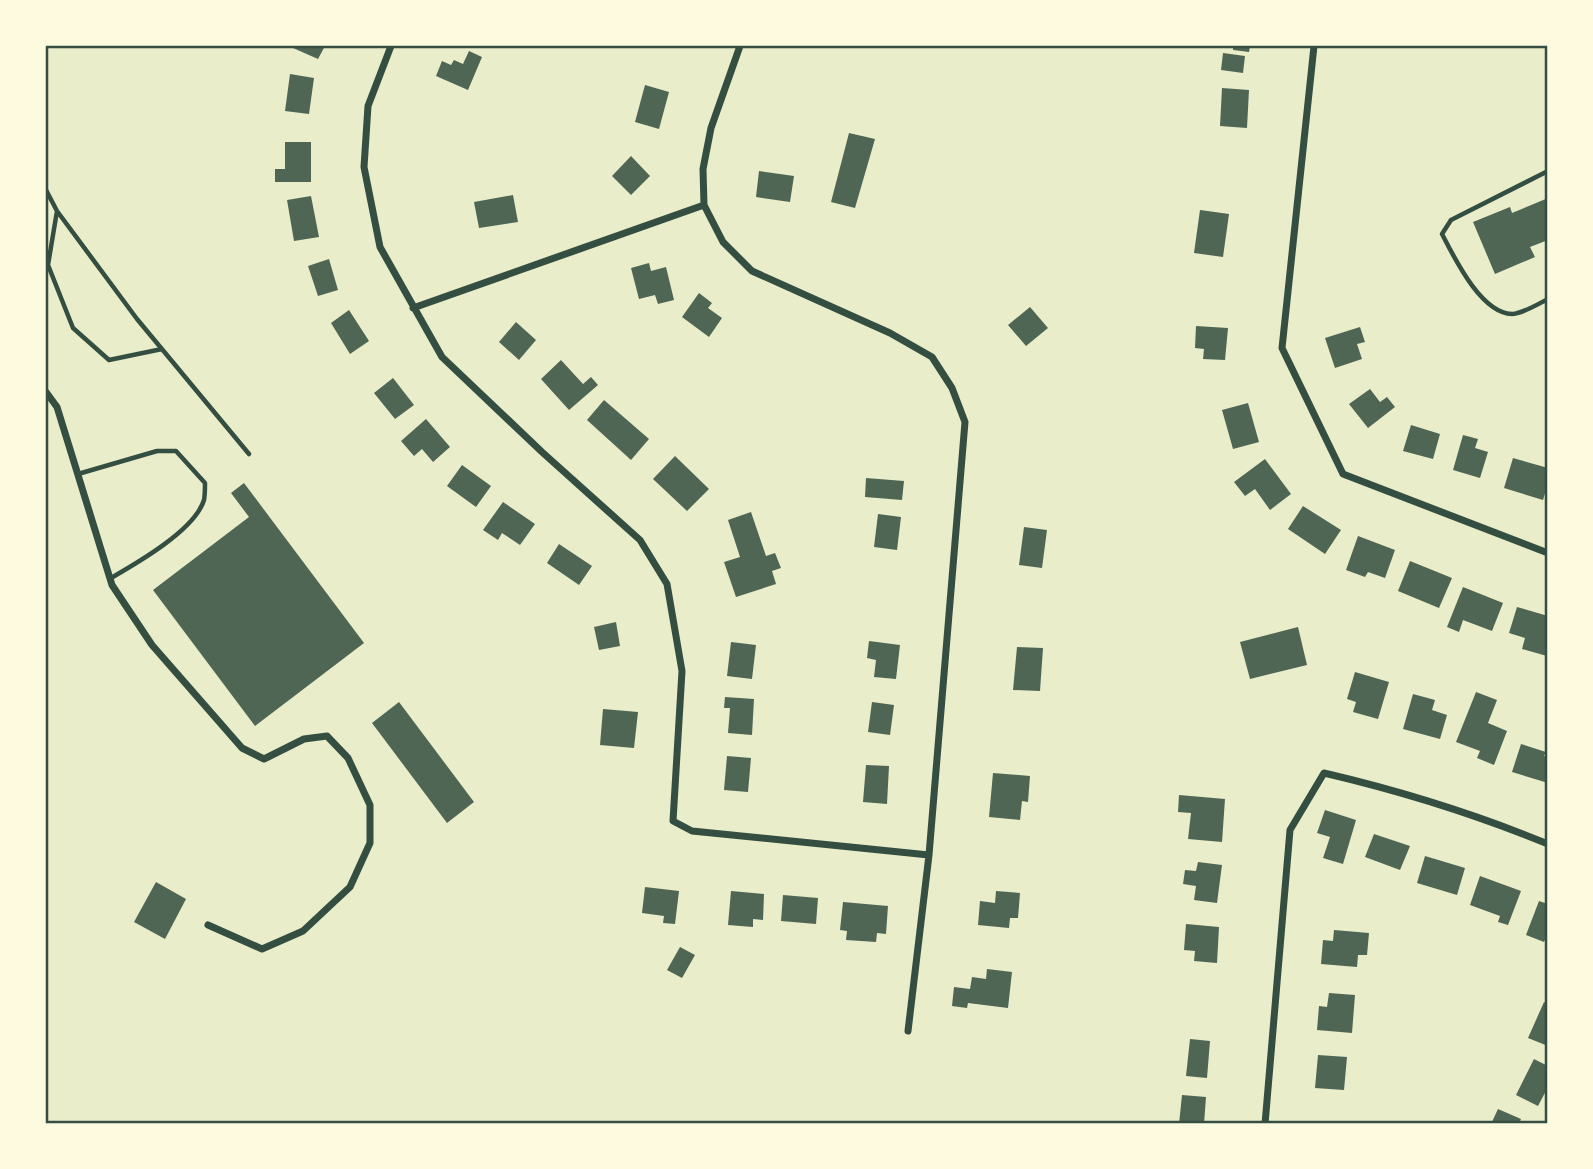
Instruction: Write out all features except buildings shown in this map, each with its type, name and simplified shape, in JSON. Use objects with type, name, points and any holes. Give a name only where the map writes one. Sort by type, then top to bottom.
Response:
[{"type":"street","points":[[391,46],[369,106],[364,167],[380,247],[442,357],[640,540],[667,584],[682,671],[673,821],[692,831],[929,855]]},
{"type":"street","points":[[740,46],[711,128],[703,169],[704,205],[723,242],[752,271],[890,333],[932,357],[952,388],[965,422],[929,855],[908,1031]]},
{"type":"street","points":[[1314,46],[1282,348],[1343,474],[1548,553]]},
{"type":"street","points":[[413,308],[704,205]]},
{"type":"street","points":[[46,392],[57,407],[110,579],[152,645],[242,748],[264,759],[304,739],[327,736],[348,758],[370,805],[370,843],[350,887],[303,932],[262,949],[208,925]]},
{"type":"street","points":[[1265,1124],[1290,830],[1324,773],[1394,790],[1476,816],[1548,845]]},
{"type":"lane","points":[[1548,171],[1451,220],[1443,234],[1457,262],[1482,298],[1498,310],[1514,314],[1548,299]]},
{"type":"lane","points":[[46,190],[57,211],[137,319],[249,454]]},
{"type":"lane","points":[[57,211],[48,265],[73,328],[109,360],[162,349]]},
{"type":"lane","points":[[78,474],[157,451],[176,450],[205,483],[204,501],[190,522],[149,556],[110,579]]}]
